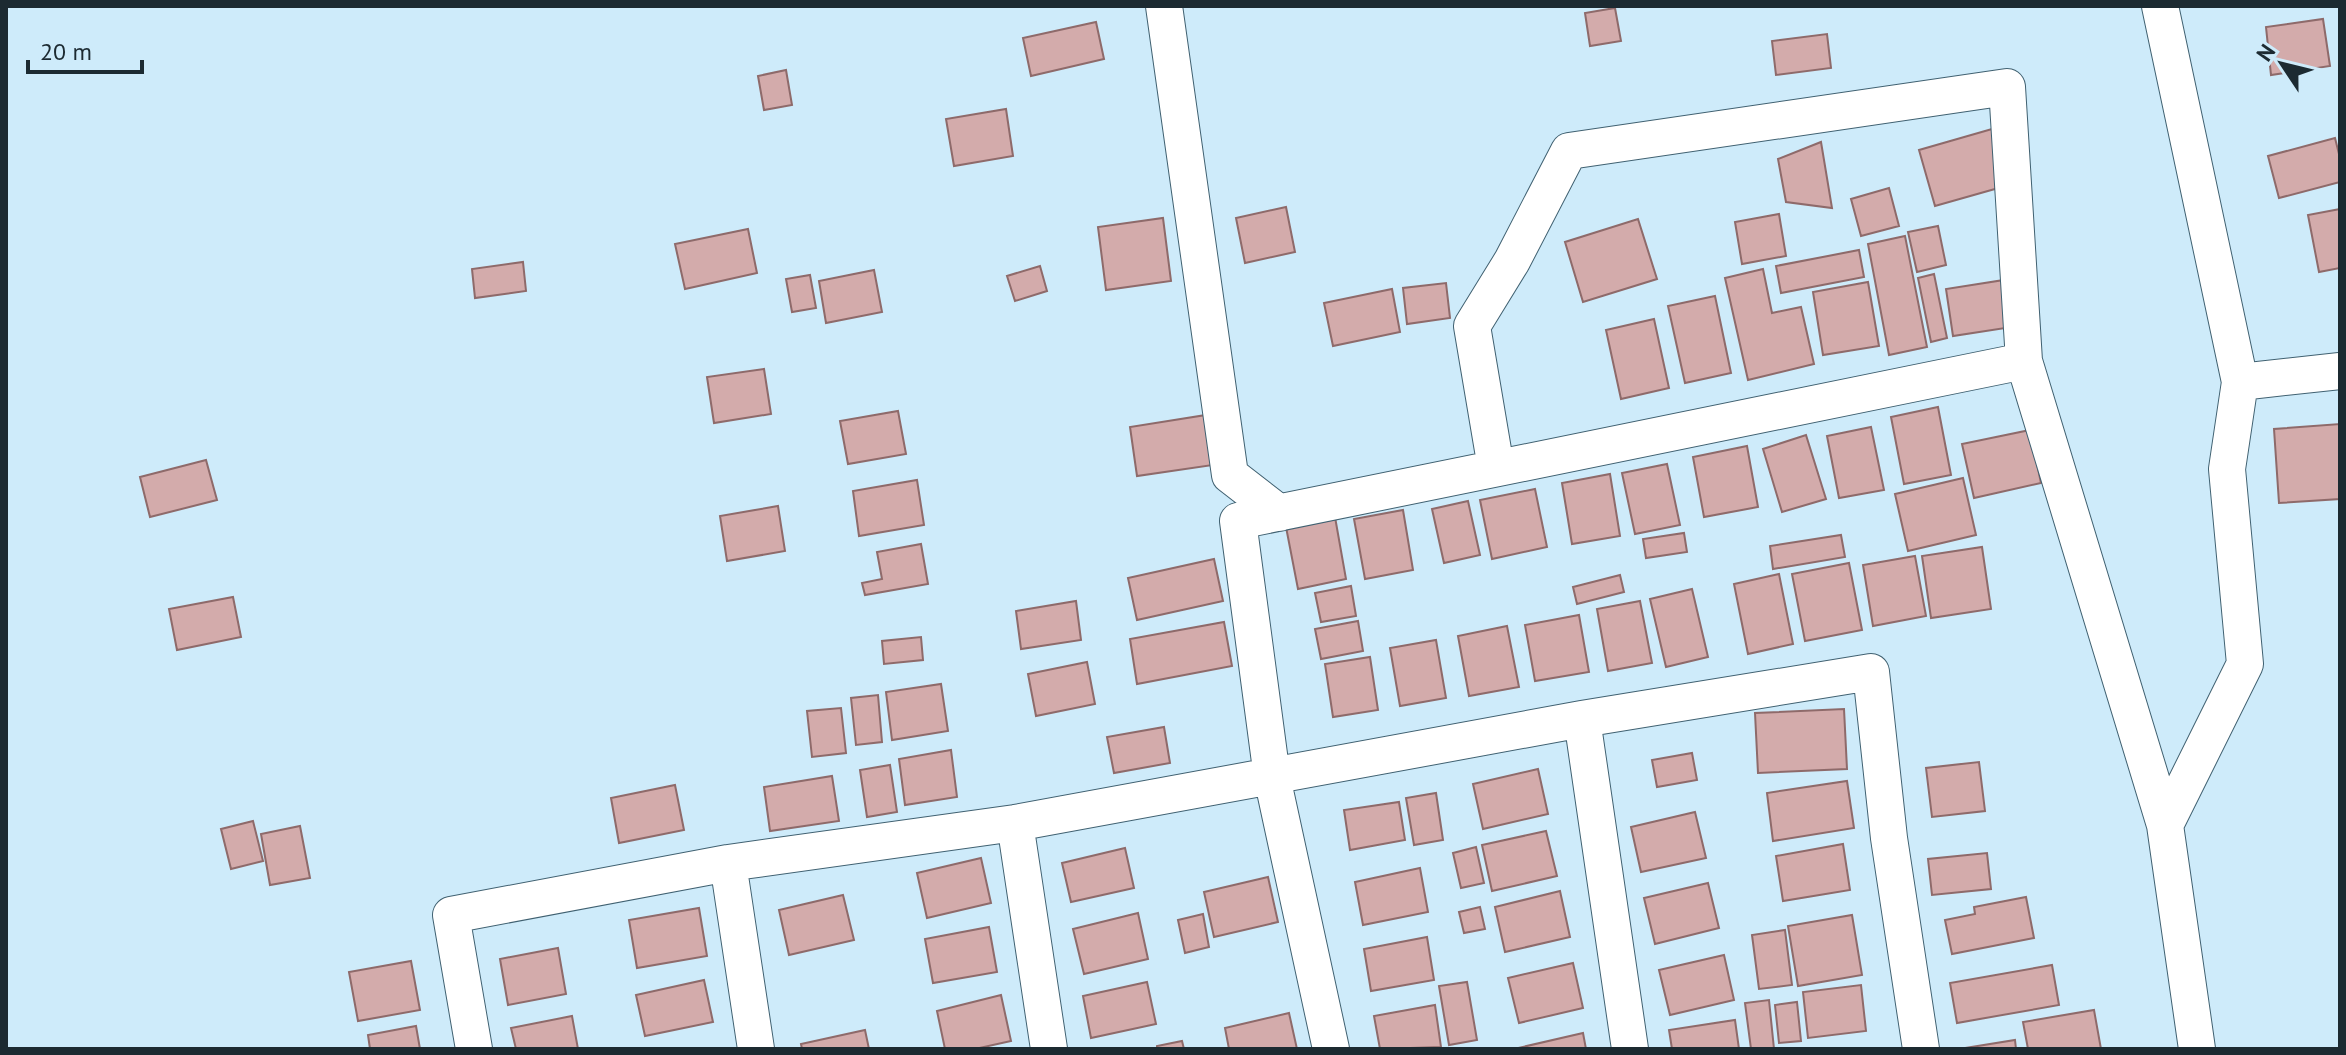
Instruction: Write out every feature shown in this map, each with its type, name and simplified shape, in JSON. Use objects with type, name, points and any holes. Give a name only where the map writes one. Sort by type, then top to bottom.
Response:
[{"type":"street","points":[[1164,6],[1230,475],[1279,513]]},
{"type":"street","points":[[2160,6],[2240,382],[2227,469],[2245,664],[2165,825]]},
{"type":"street","points":[[1496,468],[1472,326],[1512,261],[1569,151],[2007,87],[2024,361],[2165,825],[2197,1049]]},
{"type":"street","points":[[1331,1049],[1272,777],[1238,521],[2024,361]]},
{"type":"street","points":[[2240,382],[2340,371]]},
{"type":"street","points":[[474,1049],[451,915],[728,863],[1015,823],[1582,719],[1871,672],[1889,838],[1921,1049]]},
{"type":"street","points":[[1582,719],[1630,1049]]},
{"type":"street","points":[[1015,823],[1049,1049]]},
{"type":"street","points":[[728,863],[756,1049]]},
{"type":"building","points":[[1615,8],[1621,41],[1590,46],[1585,13]]},
{"type":"building","points":[[2323,19],[2330,66],[2271,75],[2266,27]]},
{"type":"building","points":[[1096,22],[1104,59],[1031,76],[1023,38]]},
{"type":"building","points":[[1827,34],[1831,68],[1776,75],[1772,41]]},
{"type":"building","points":[[786,70],[792,105],[764,110],[758,76]]},
{"type":"building","points":[[1006,109],[1013,156],[954,166],[946,119]]},
{"type":"building","points":[[1992,129],[2009,185],[1935,206],[1919,150]]},
{"type":"building","points":[[2335,138],[2340,158],[2340,182],[2279,198],[2268,156]]},
{"type":"building","points":[[1821,142],[1832,208],[1786,202],[1778,159]]},
{"type":"building","points":[[1889,188],[1899,226],[1861,236],[1851,199]]},
{"type":"building","points":[[1286,207],[1295,252],[1245,263],[1236,218]]},
{"type":"building","points":[[2340,209],[2340,268],[2319,272],[2308,215]]},
{"type":"building","points":[[1779,214],[1786,256],[1742,264],[1735,222]]},
{"type":"building","points":[[1163,218],[1171,281],[1106,290],[1098,227]]},
{"type":"building","points":[[1638,219],[1657,279],[1583,302],[1565,242]]},
{"type":"building","points":[[1938,226],[1946,265],[1917,272],[1908,232]]},
{"type":"building","points":[[748,229],[757,273],[685,289],[675,244]]},
{"type":"building","points":[[1905,236],[1927,347],[1889,355],[1868,244]]},
{"type":"building","points":[[1859,250],[1864,277],[1781,293],[1776,266]]},
{"type":"building","points":[[523,262],[526,291],[475,298],[472,269]]},
{"type":"building","points":[[1040,266],[1047,291],[1015,301],[1007,276]]},
{"type":"building","points":[[1763,269],[1772,313],[1801,307],[1814,364],[1748,380],[1725,278]]},
{"type":"building","points":[[874,270],[882,312],[826,323],[819,281]]},
{"type":"building","points":[[1934,274],[1947,338],[1931,342],[1918,278]]},
{"type":"building","points":[[810,275],[816,308],[792,312],[786,279]]},
{"type":"building","points":[[2004,280],[2012,327],[1953,336],[1946,289]]},
{"type":"building","points":[[1868,282],[1879,346],[1823,355],[1813,292]]},
{"type":"building","points":[[1446,283],[1450,318],[1407,324],[1403,288]]},
{"type":"building","points":[[1392,289],[1400,332],[1333,346],[1324,303]]},
{"type":"building","points":[[1715,296],[1731,373],[1685,383],[1668,306]]},
{"type":"building","points":[[1654,319],[1669,388],[1621,399],[1606,330]]},
{"type":"building","points":[[764,369],[771,414],[714,423],[707,377]]},
{"type":"building","points":[[1938,407],[1951,475],[1904,484],[1891,417]]},
{"type":"building","points":[[898,411],[906,454],[848,464],[840,421]]},
{"type":"building","points":[[1206,415],[1213,465],[1137,476],[1130,427]]},
{"type":"building","points":[[2340,424],[2340,499],[2279,503],[2274,429]]},
{"type":"building","points":[[1871,427],[1884,490],[1839,498],[1827,436]]},
{"type":"building","points":[[2030,430],[2041,483],[1974,498],[1962,444]]},
{"type":"building","points":[[1806,435],[1826,499],[1782,512],[1763,449]]},
{"type":"building","points":[[1747,446],[1758,507],[1704,517],[1693,457]]},
{"type":"building","points":[[206,460],[217,500],[150,517],[140,477]]},
{"type":"building","points":[[1667,464],[1680,525],[1635,534],[1622,473]]},
{"type":"building","points":[[1610,474],[1620,536],[1572,544],[1562,483]]},
{"type":"building","points":[[1963,478],[1976,535],[1908,551],[1895,494]]},
{"type":"building","points":[[917,480],[924,525],[859,536],[853,491]]},
{"type":"building","points":[[1535,489],[1547,547],[1492,559],[1480,500]]},
{"type":"building","points":[[1468,501],[1480,555],[1444,563],[1432,509]]},
{"type":"building","points":[[778,506],[785,551],[727,561],[720,516]]},
{"type":"building","points":[[1403,510],[1413,570],[1365,579],[1354,519]]},
{"type":"building","points":[[1335,517],[1346,579],[1298,589],[1286,527]]},
{"type":"building","points":[[1684,533],[1687,552],[1646,558],[1643,539]]},
{"type":"building","points":[[1841,535],[1845,557],[1773,569],[1770,546]]},
{"type":"building","points":[[921,544],[928,584],[865,595],[862,583],[882,579],[877,552]]},
{"type":"building","points":[[1982,547],[1991,609],[1931,618],[1922,556]]},
{"type":"building","points":[[1915,556],[1926,616],[1873,626],[1863,565]]},
{"type":"building","points":[[1214,559],[1223,601],[1137,620],[1128,578]]},
{"type":"building","points":[[1849,563],[1862,630],[1805,641],[1792,574]]},
{"type":"building","points":[[1779,574],[1793,644],[1748,654],[1734,584]]},
{"type":"building","points":[[1620,575],[1624,592],[1577,604],[1573,587]]},
{"type":"building","points":[[1351,586],[1356,616],[1321,622],[1315,593]]},
{"type":"building","points":[[1692,589],[1708,657],[1666,667],[1650,599]]},
{"type":"building","points":[[233,597],[241,637],[177,650],[169,609]]},
{"type":"building","points":[[1076,601],[1081,640],[1021,649],[1016,611]]},
{"type":"building","points":[[1640,601],[1652,663],[1608,671],[1597,609]]},
{"type":"building","points":[[1579,615],[1589,672],[1535,681],[1525,625]]},
{"type":"building","points":[[1358,621],[1363,651],[1321,659],[1315,629]]},
{"type":"building","points":[[1224,622],[1232,666],[1137,684],[1130,639]]},
{"type":"building","points":[[1507,626],[1519,687],[1469,696],[1458,636]]},
{"type":"building","points":[[921,637],[923,660],[884,664],[882,641]]},
{"type":"building","points":[[1436,640],[1446,698],[1400,706],[1390,648]]},
{"type":"building","points":[[1370,657],[1378,710],[1333,717],[1325,664]]},
{"type":"building","points":[[1087,662],[1095,704],[1036,716],[1028,674]]},
{"type":"building","points":[[941,684],[948,731],[892,740],[886,692]]},
{"type":"building","points":[[878,695],[882,742],[856,745],[851,698]]},
{"type":"building","points":[[841,708],[846,753],[812,757],[807,711]]},
{"type":"building","points":[[1844,709],[1847,769],[1758,773],[1755,713]]},
{"type":"building","points":[[1164,727],[1170,763],[1114,773],[1107,737]]},
{"type":"building","points":[[951,750],[957,797],[905,805],[899,759]]},
{"type":"building","points":[[1692,753],[1697,780],[1657,787],[1652,760]]},
{"type":"building","points":[[1979,762],[1985,811],[1932,817],[1926,768]]},
{"type":"building","points":[[890,765],[897,812],[867,817],[860,770]]},
{"type":"building","points":[[1538,769],[1548,814],[1483,829],[1473,784]]},
{"type":"building","points":[[832,776],[839,821],[770,831],[764,787]]},
{"type":"building","points":[[1847,781],[1854,828],[1773,841],[1767,793]]},
{"type":"building","points":[[675,785],[684,830],[619,843],[611,798]]},
{"type":"building","points":[[1436,793],[1443,840],[1414,845],[1406,798]]},
{"type":"building","points":[[1399,802],[1405,840],[1350,850],[1344,810]]},
{"type":"building","points":[[1695,812],[1706,858],[1641,872],[1631,827]]},
{"type":"building","points":[[253,821],[263,861],[231,869],[221,829]]},
{"type":"building","points":[[300,826],[310,878],[270,885],[261,834]]},
{"type":"building","points":[[1546,831],[1557,876],[1492,891],[1482,845]]},
{"type":"building","points":[[1843,844],[1850,890],[1783,901],[1776,856]]},
{"type":"building","points":[[1476,847],[1484,883],[1461,888],[1453,853]]},
{"type":"building","points":[[1125,848],[1134,888],[1071,902],[1062,863]]},
{"type":"building","points":[[1987,853],[1991,889],[1932,895],[1928,859]]},
{"type":"building","points":[[981,858],[991,903],[927,918],[917,873]]},
{"type":"building","points":[[1420,868],[1428,912],[1363,925],[1355,882]]},
{"type":"building","points":[[1268,877],[1278,922],[1214,937],[1204,892]]},
{"type":"building","points":[[1708,883],[1719,928],[1655,944],[1644,898]]},
{"type":"building","points":[[1560,891],[1570,937],[1505,952],[1495,907]]},
{"type":"building","points":[[843,895],[854,940],[789,955],[779,910]]},
{"type":"building","points":[[2026,897],[2034,938],[1952,954],[1945,920],[1975,914],[1974,907]]},
{"type":"building","points":[[1480,907],[1485,929],[1464,933],[1459,912]]},
{"type":"building","points":[[699,908],[707,956],[637,968],[629,920]]},
{"type":"building","points":[[1138,913],[1148,959],[1084,974],[1073,929]]},
{"type":"building","points":[[1203,914],[1209,947],[1185,953],[1178,920]]},
{"type":"building","points":[[1852,915],[1862,975],[1798,986],[1788,926]]},
{"type":"building","points":[[989,927],[997,972],[933,983],[925,939]]},
{"type":"building","points":[[1785,930],[1792,985],[1759,989],[1752,935]]},
{"type":"building","points":[[1427,937],[1434,980],[1371,991],[1364,949]]},
{"type":"building","points":[[558,948],[566,994],[508,1005],[500,959]]},
{"type":"building","points":[[1724,955],[1734,1000],[1670,1015],[1659,970]]},
{"type":"building","points":[[411,961],[420,1010],[358,1021],[349,972]]},
{"type":"building","points":[[1573,963],[1583,1008],[1519,1023],[1508,978]]},
{"type":"building","points":[[2052,965],[2059,1005],[1957,1023],[1950,983]]},
{"type":"building","points":[[704,980],[713,1022],[645,1036],[636,995]]},
{"type":"building","points":[[1147,982],[1156,1024],[1091,1038],[1083,996]]},
{"type":"building","points":[[1467,982],[1477,1040],[1449,1045],[1439,986]]},
{"type":"building","points":[[1861,985],[1866,1031],[1808,1038],[1803,992]]},
{"type":"building","points":[[1001,995],[1011,1041],[975,1049],[945,1049],[937,1011]]},
{"type":"building","points":[[1769,1000],[1774,1049],[1751,1049],[1745,1003]]},
{"type":"building","points":[[1797,1002],[1801,1041],[1779,1043],[1775,1005]]},
{"type":"building","points":[[1435,1005],[1441,1047],[1380,1049],[1374,1016]]},
{"type":"building","points":[[2094,1010],[2101,1049],[2028,1049],[2023,1022]]},
{"type":"building","points":[[1289,1013],[1297,1049],[1229,1049],[1225,1028]]},
{"type":"building","points":[[572,1016],[578,1049],[516,1049],[511,1028]]},
{"type":"building","points":[[1735,1020],[1739,1049],[1672,1049],[1669,1030]]},
{"type":"building","points":[[416,1026],[420,1049],[370,1049],[368,1035]]},
{"type":"building","points":[[865,1030],[869,1049],[802,1049],[801,1044]]},
{"type":"building","points":[[1583,1033],[1586,1049],[1518,1049],[1518,1048]]},
{"type":"building","points":[[2015,1040],[2016,1049],[1959,1049]]},
{"type":"building","points":[[1182,1041],[1184,1049],[1157,1049],[1157,1046]]}]
